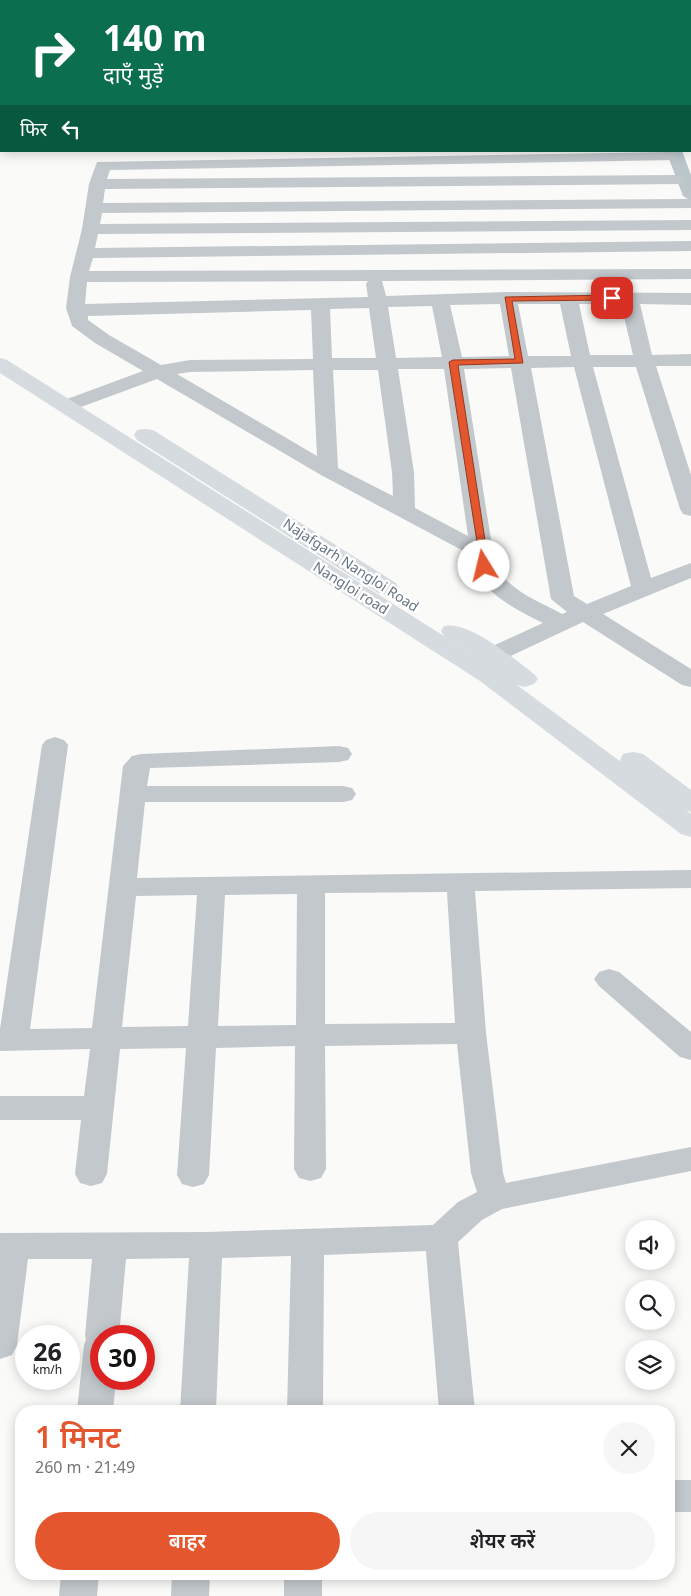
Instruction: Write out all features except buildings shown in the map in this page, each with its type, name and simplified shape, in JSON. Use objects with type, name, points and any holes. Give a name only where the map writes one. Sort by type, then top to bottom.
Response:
[{"type":"main road","name":"Najafgarh Nangloi Road","points":[[0,343],[76,402],[238,492],[493,655],[520,688],[691,803]]},
{"type":"main road","name":"Nangloi road","points":[[0,364],[76,402],[489,676],[520,688],[691,828]]},
{"type":"street","points":[[93,208],[372,206],[689,210],[667,154],[368,156],[109,164],[101,166],[93,208],[91,229],[79,277],[75,306],[77,318],[82,326],[328,471],[482,552]]},
{"type":"street","points":[[368,156],[374,228],[376,302],[403,472],[404,510]]},
{"type":"street","points":[[97,184],[677,180]]},
{"type":"street","points":[[91,229],[691,225]]},
{"type":"street","points":[[85,253],[691,246]]},
{"type":"street","points":[[79,277],[691,274]]},
{"type":"street","points":[[77,309],[89,311],[508,298],[691,299]]},
{"type":"street","points":[[508,298],[564,601],[691,680]]},
{"type":"street","points":[[568,298],[582,361],[643,590]]},
{"type":"street","points":[[629,298],[644,360],[691,509]]},
{"type":"street","points":[[440,300],[453,362],[482,552],[488,576],[500,588],[561,623]]},
{"type":"street","points":[[320,304],[328,471]]},
{"type":"street","points":[[76,402],[158,372],[190,366],[691,360]]},
{"type":"street","points":[[493,655],[561,623],[691,570]]},
{"type":"street","points":[[55,745],[7,1040],[470,1034]]},
{"type":"street","points":[[91,1174],[136,766],[144,761],[339,754]]},
{"type":"street","points":[[134,794],[343,794]]},
{"type":"street","points":[[122,887],[691,879]]},
{"type":"street","points":[[460,882],[470,1034],[487,1173],[495,1198]]},
{"type":"street","points":[[310,1169],[311,883]]},
{"type":"street","points":[[192,1175],[212,885]]},
{"type":"street","points":[[609,979],[691,1048]]},
{"type":"street","points":[[0,1108],[98,1108]]},
{"type":"street","points":[[0,1345],[7,1246],[206,1245],[441,1236],[470,1211],[495,1198],[691,1159]]},
{"type":"street","points":[[441,1236],[456,1405]]},
{"type":"street","points":[[305,1405],[308,1241]]},
{"type":"street","points":[[198,1405],[206,1245]]},
{"type":"street","points":[[103,1325],[110,1246]]},
{"type":"street","points":[[96,1405],[97,1390]]},
{"type":"street","points":[[675,1496],[691,1496]]},
{"type":"street","points":[[78,1596],[79,1580]]},
{"type":"street","points":[[190,1596],[191,1580]]},
{"type":"street","points":[[303,1580],[303,1596]]},
{"type":"waterway","points":[[674,152],[691,196]]},
{"type":"route","points":[[484,566],[453,362],[520,362],[508,298],[612,298]]}]
